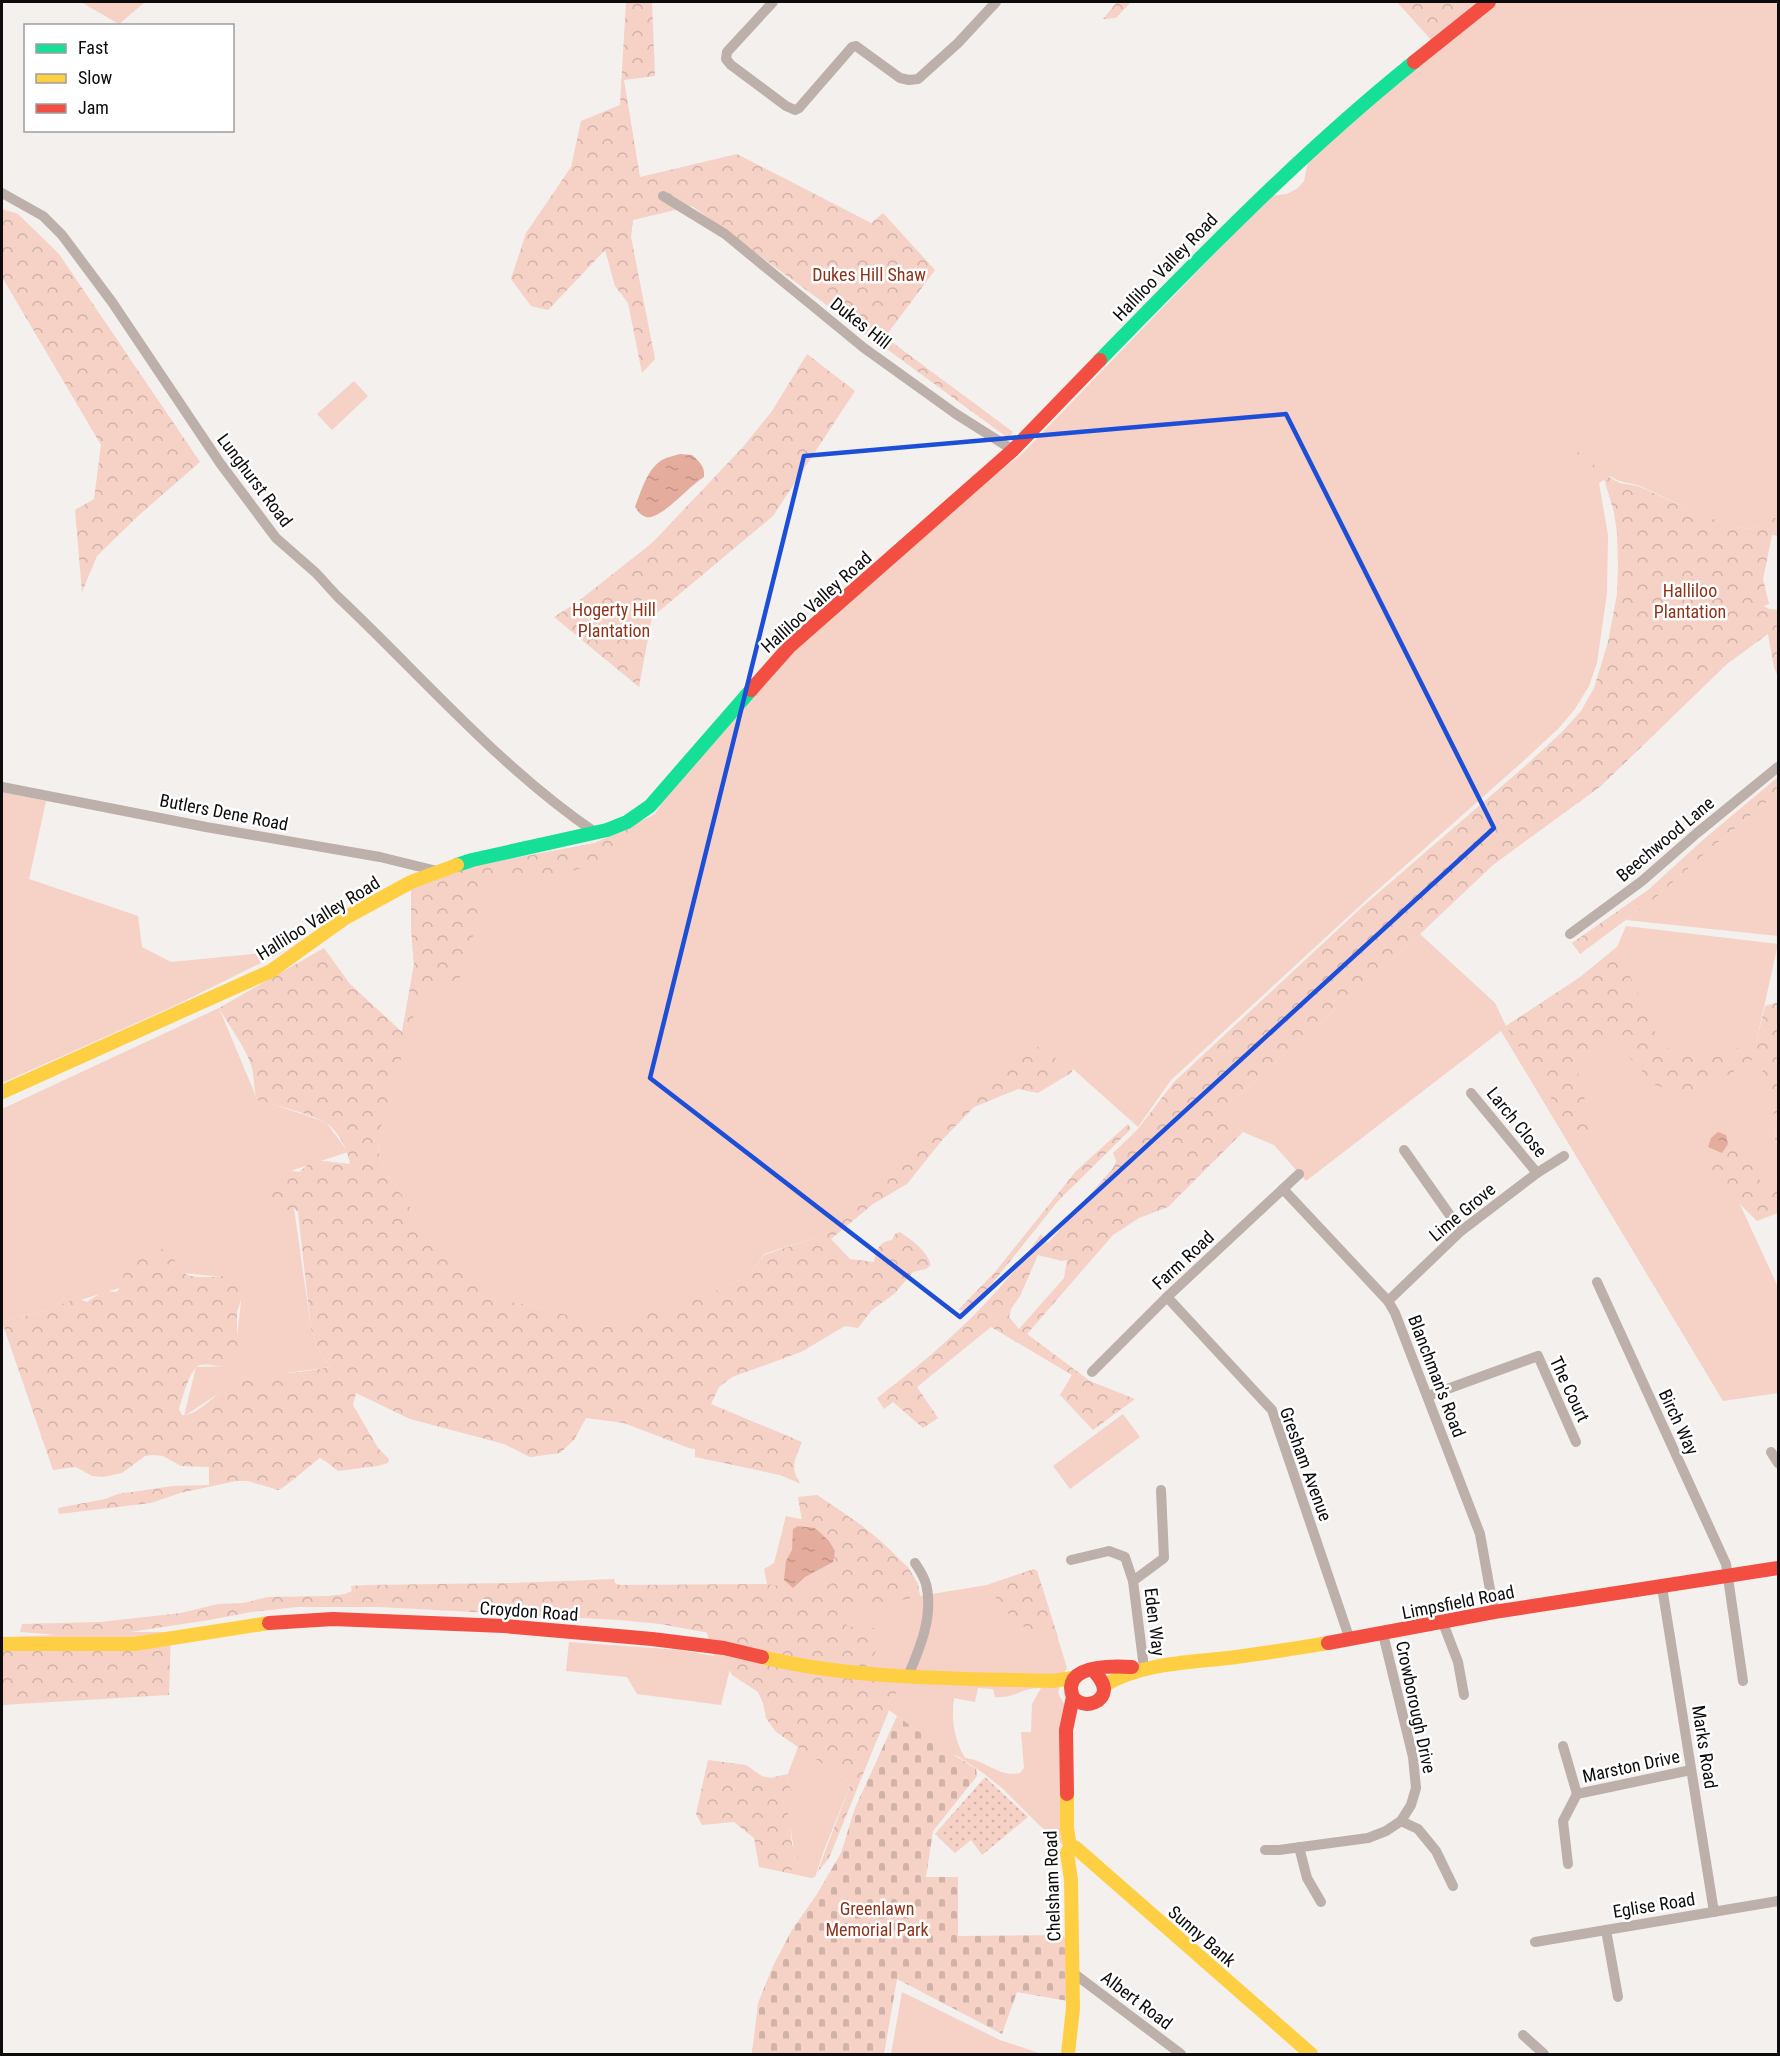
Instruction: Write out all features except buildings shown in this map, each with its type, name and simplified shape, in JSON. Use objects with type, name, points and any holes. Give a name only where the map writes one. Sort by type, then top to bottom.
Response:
[{"type":"street","points":[[773,2],[727,52],[726,59],[786,106],[795,110],[803,104],[852,46],[856,46],[900,78],[918,79],[958,43],[996,2]]},
{"type":"street","name":"Halliloo Valley Road","points":[[2,1092],[271,971],[345,918],[411,882],[472,860],[613,828],[627,822],[650,806],[789,647],[1013,450],[1218,237],[1293,166],[1389,82],[1489,2]]},
{"type":"street","name":"Lunghurst Road","points":[[2,193],[43,216],[62,235],[112,302],[220,463],[276,538],[316,573],[494,751],[558,806],[596,833]]},
{"type":"street","name":"Dukes Hill","points":[[663,196],[725,234],[864,348],[956,414],[1013,450]]},
{"type":"street","name":"Beechwood Lane","points":[[1570,934],[1642,881],[1779,767]]},
{"type":"street","name":"Butlers Dene Road","points":[[2,787],[206,827],[380,857],[441,872]]},
{"type":"street","name":"Larch Close","points":[[1471,1093],[1537,1173]]},
{"type":"street","points":[[1404,1150],[1461,1231]]},
{"type":"street","name":"Lime Grove","points":[[1388,1301],[1461,1231],[1537,1173],[1564,1156]]},
{"type":"street","name":"Farm Road","points":[[1092,1372],[1167,1297],[1299,1174]]},
{"type":"street","name":"Blanchman's Road","points":[[1283,1189],[1388,1301],[1395,1313],[1480,1534],[1494,1612]]},
{"type":"street","name":"Birch Way","points":[[1597,1282],[1726,1564],[1743,1681]]},
{"type":"street","name":"Gresham Avenue","points":[[1167,1297],[1272,1410],[1350,1640]]},
{"type":"street","name":"The Court","points":[[1428,1396],[1538,1356],[1576,1442]]},
{"type":"street","points":[[1771,1452],[1779,1463]]},
{"type":"street","name":"Eden Way","points":[[1133,1581],[1164,1558],[1161,1490]]},
{"type":"street","name":"Eden Way","points":[[1071,1560],[1109,1551],[1125,1557],[1133,1581],[1144,1668]]},
{"type":"street","points":[[909,1676],[922,1641],[928,1607],[926,1582],[915,1563]]},
{"type":"street","name":"Limpsfield Road","points":[[1093,1670],[1122,1667],[1144,1668],[1237,1657],[1350,1640],[1494,1612],[1779,1569]]},
{"type":"street","name":"Marks Road","points":[[1662,1587],[1714,1912]]},
{"type":"street","name":"Croydon Road","points":[[2,1644],[134,1644],[265,1623],[333,1619],[504,1626],[652,1639],[724,1648],[787,1663],[909,1676],[1052,1681],[1075,1693]]},
{"type":"street","points":[[1443,1623],[1458,1662],[1464,1695]]},
{"type":"street","name":"Crowborough Drive","points":[[1383,1634],[1413,1757],[1416,1788],[1412,1805],[1401,1821]]},
{"type":"street","name":"Limpsfield Road","points":[[1105,1685],[1122,1675],[1144,1668]]},
{"type":"street","points":[[1093,1670],[1102,1678],[1105,1685],[1104,1694],[1099,1701],[1092,1704],[1075,1693],[1078,1673],[1093,1670]]},
{"type":"street","name":"Chelsham Road","points":[[1068,2055],[1073,2008],[1071,1880],[1067,1853],[1070,1846],[1067,1828],[1066,1730],[1075,1693]]},
{"type":"street","name":"Marston Drive","points":[[1563,1746],[1577,1794],[1563,1821],[1568,1864]]},
{"type":"street","name":"Marston Drive","points":[[1577,1794],[1692,1770]]},
{"type":"street","points":[[1265,1850],[1368,1838],[1386,1831],[1401,1821],[1418,1829],[1436,1851],[1453,1886]]},
{"type":"street","name":"Sunny Bank","points":[[1070,1846],[1076,1848],[1311,2055]]},
{"type":"street","points":[[1299,1847],[1307,1878],[1321,1902]]},
{"type":"street","name":"Eglise Road","points":[[1535,1942],[1779,1901]]},
{"type":"street","points":[[1606,1930],[1618,1997]]},
{"type":"street","name":"Albert Road","points":[[1072,1972],[1181,2055]]},
{"type":"street","points":[[1523,2035],[1544,2055]]},
{"type":"highlighted area","points":[[1286,414],[1494,828],[960,1317],[650,1078],[804,456]]},
{"type":"green space","points":[[81,2],[145,2],[119,24]]},
{"type":"green space","name":"Dukes Hill Shaw","points":[[626,2],[652,2],[655,76],[624,80],[640,177],[737,154],[871,223],[883,213],[935,270],[885,337],[1013,432],[1008,438],[692,206],[633,220],[631,237],[655,359],[642,373],[628,303],[615,286],[605,250],[548,310],[531,306],[511,279],[526,233],[571,167],[581,121],[620,105]]},
{"type":"green space","points":[[1117,2],[1131,2],[1116,18],[1103,19]]},
{"type":"green space","points":[[1397,2],[1479,2],[1432,41]]},
{"type":"green space","points":[[1498,2],[1778,2],[1778,519],[1773,517],[1758,527],[1742,528],[1713,519],[1640,486],[1610,476],[1599,483],[1608,535],[1607,593],[1597,663],[1589,686],[1575,709],[1558,729],[1520,764],[1363,903],[1171,1080],[1138,1127],[1073,1069],[1032,1044],[826,1234],[764,1254],[755,1268],[744,1278],[721,1289],[615,1326],[601,1327],[543,1308],[512,1302],[486,1288],[439,1244],[416,1216],[390,1178],[379,1157],[378,1137],[402,1032],[414,965],[411,928],[473,866],[595,843],[655,814],[662,802],[793,652],[952,509],[1023,453],[1270,196],[1287,194],[1298,188],[1304,181],[1307,166],[1312,157],[1340,131]]},
{"type":"green space","points":[[2,209],[18,214],[59,254],[200,462],[138,516],[97,556],[82,592],[75,510],[94,499],[101,445],[2,277]]},
{"type":"green space","name":"Hogerty Hill Plantation","points":[[807,354],[855,391],[773,516],[652,617],[639,687],[554,617],[576,603],[652,543],[743,447],[772,411]]},
{"type":"green space","points":[[354,381],[368,396],[332,430],[317,414]]},
{"type":"green space","name":"Halliloo Plantation","points":[[1570,445],[1576,452],[1581,453],[1618,482],[1640,487],[1729,525],[1753,528],[1773,517],[1778,519],[1778,536],[1772,535],[1763,579],[1769,604],[1764,606],[1778,610],[1778,676],[1774,668],[1768,634],[1727,664],[1601,786],[1493,865],[1420,934],[1220,1112],[1243,1132],[1168,1207],[1139,1218],[1113,1235],[1027,1334],[1090,1381],[1135,1399],[1093,1430],[1060,1395],[1072,1375],[991,1327],[917,1387],[938,1418],[923,1428],[893,1402],[884,1409],[877,1398],[945,1343],[987,1302],[1041,1234],[1048,1243],[1113,1168],[1116,1161],[1113,1153],[1137,1130],[1174,1082],[1362,907],[1524,767],[1581,711],[1594,688],[1608,642],[1617,594],[1617,534],[1614,512],[1604,479],[1569,447]],"holes":[[[1038,1255],[1062,1261],[1067,1260],[1064,1278],[1019,1329],[1009,1317],[1011,1309],[1020,1296]]]},
{"type":"green space","points":[[1778,777],[1778,793],[1712,847],[1654,899],[1580,954],[1572,943],[1648,890]]},
{"type":"green space","points":[[2,792],[46,801],[29,879],[138,916],[142,947],[171,962],[285,951],[174,1006],[2,1083]]},
{"type":"green space","points":[[1778,793],[1778,936],[1626,920],[1654,899],[1712,847]]},
{"type":"green space","points":[[645,819],[647,822],[621,847],[589,866],[545,875],[483,874],[475,928],[463,976],[419,997],[378,1137],[379,1157],[390,1178],[416,1216],[439,1244],[486,1288],[512,1302],[543,1308],[607,1327],[721,1289],[744,1278],[764,1255],[825,1234],[1032,1043],[1073,1069],[1071,1073],[1038,1093],[1018,1089],[974,1107],[943,1139],[907,1184],[873,1204],[831,1239],[850,1259],[874,1262],[881,1245],[892,1240],[895,1234],[900,1232],[922,1250],[931,1265],[926,1269],[913,1272],[894,1294],[872,1310],[858,1328],[845,1326],[801,1352],[732,1377],[719,1387],[711,1404],[802,1442],[794,1468],[801,1484],[780,1475],[695,1457],[695,1449],[624,1423],[586,1418],[574,1440],[560,1453],[530,1457],[504,1444],[410,1419],[356,1393],[353,1405],[378,1448],[389,1459],[388,1463],[338,1471],[320,1458],[278,1490],[248,1481],[236,1481],[180,1493],[151,1503],[59,1514],[58,1508],[105,1499],[118,1494],[173,1486],[209,1485],[209,1467],[181,1466],[163,1456],[152,1455],[145,1456],[122,1473],[103,1477],[92,1476],[76,1467],[53,1470],[2,1322],[48,1310],[77,1298],[87,1302],[104,1291],[117,1292],[129,1261],[133,1257],[149,1255],[162,1249],[169,1253],[181,1270],[188,1275],[230,1276],[237,1282],[241,1294],[237,1314],[238,1347],[234,1366],[230,1368],[200,1365],[196,1367],[187,1384],[179,1409],[182,1415],[188,1415],[201,1408],[241,1379],[262,1374],[300,1372],[331,1367],[320,1353],[311,1329],[298,1212],[294,1208],[285,1211],[278,1202],[269,1200],[267,1196],[273,1183],[287,1170],[299,1172],[314,1160],[350,1164],[347,1153],[336,1132],[323,1121],[257,1100],[250,1062],[219,1008],[324,948],[350,984],[402,1032],[414,965],[411,889],[473,866],[595,843]]},
{"type":"green space","points":[[1626,926],[1778,944],[1756,1043],[1773,1103],[1775,1141],[1778,1144],[1778,1181],[1764,1189],[1719,1159],[1778,1287],[1778,1393],[1723,1401],[1501,1031],[1306,1181],[1274,1145],[1243,1132],[1220,1112],[1420,934],[1495,1003],[1506,1026],[1579,978],[1617,947]]},
{"type":"green space","points":[[1617,947],[1658,1039],[1677,1056],[1719,1053],[1756,1043],[1765,1006],[1778,1002],[1778,1144],[1775,1141],[1773,1103],[1758,1056],[1695,1096],[1655,1085],[1614,1041],[1575,1061],[1592,1128],[1576,1138],[1506,1026],[1579,978]]},
{"type":"green space","points":[[219,1008],[257,1099],[326,1122],[348,1152],[293,1170],[267,1196],[294,1208],[311,1329],[320,1353],[331,1367],[241,1379],[184,1416],[196,1367],[234,1366],[241,1301],[234,1278],[183,1273],[122,1287],[2,1322],[2,1109]]},
{"type":"green space","points":[[1128,1124],[1131,1129],[1058,1201],[983,1295],[965,1311],[958,1310],[995,1272],[1076,1171]]},
{"type":"green space","points":[[1726,1130],[1750,1152],[1763,1189],[1778,1181],[1778,1213],[1757,1221],[1709,1174]]},
{"type":"green space","points":[[1123,1414],[1140,1437],[1070,1489],[1053,1466]]},
{"type":"green space","points":[[817,1495],[862,1526],[893,1552],[915,1581],[920,1596],[987,1585],[1034,1569],[1037,1571],[1067,1668],[1062,1676],[1058,1693],[1064,1704],[1064,1846],[983,1773],[959,1757],[945,1751],[889,1710],[730,1669],[721,1705],[637,1694],[627,1677],[566,1671],[569,1642],[680,1650],[714,1656],[707,1633],[739,1630],[781,1620],[767,1584],[764,1569],[774,1563],[786,1516],[805,1520]],"holes":[[[978,1688],[993,1689],[995,1697],[1002,1697],[1041,1688],[1032,1704],[1031,1732],[1021,1732],[1024,1768],[1020,1773],[1006,1773],[973,1759],[965,1758],[958,1744],[953,1722],[954,1698],[975,1702]]]},
{"type":"green space","points":[[817,1495],[861,1525],[908,1567],[918,1584],[920,1596],[837,1615],[849,1626],[877,1628],[884,1634],[871,1661],[873,1680],[885,1686],[898,1688],[829,1858],[817,1873],[851,1783],[776,1732],[766,1718],[758,1692],[732,1675],[729,1669],[731,1637],[660,1624],[619,1620],[379,1607],[298,1607],[251,1612],[130,1632],[171,1632],[169,1695],[2,1705],[2,1637],[58,1635],[20,1632],[22,1624],[100,1622],[181,1613],[218,1604],[243,1603],[268,1597],[345,1594],[352,1591],[351,1586],[366,1585],[614,1579],[615,1583],[620,1585],[767,1584],[786,1587],[804,1594],[831,1584],[834,1570],[828,1555],[811,1542],[802,1521],[798,1497]]},
{"type":"green space","points":[[1034,1569],[1037,1571],[1058,1637],[1044,1635],[1024,1627],[1009,1614],[987,1585]]},
{"type":"green space","name":"Greenlawn Memorial Park","points":[[897,1716],[976,1769],[977,1776],[933,1831],[926,1877],[958,1877],[958,1936],[1061,1935],[1066,1938],[1068,2001],[1017,1992],[1002,2034],[897,1979],[884,2054],[752,2054],[758,2003],[773,1966],[792,1930],[841,1853],[855,1808]]},
{"type":"green space","points":[[798,1747],[851,1783],[815,1877],[811,1878],[788,1873],[797,1865],[790,1824],[783,1801],[792,1791],[786,1779]]},
{"type":"green space","points":[[708,1760],[746,1765],[762,1776],[770,1778],[788,1774],[786,1779],[792,1791],[783,1801],[789,1816],[792,1845],[798,1853],[797,1865],[788,1873],[759,1867],[754,1838],[734,1822],[702,1825],[696,1814]]},
{"type":"green space","points":[[985,1777],[1028,1817],[982,1855],[971,1840],[955,1853],[935,1834]]},
{"type":"green space","points":[[902,1992],[1000,2040],[1042,2054],[891,2054]]},
{"type":"water","points":[[680,454],[692,455],[700,462],[704,477],[659,514],[652,517],[642,515],[635,507],[648,475],[662,460]]},
{"type":"water","points":[[1718,1132],[1726,1135],[1728,1144],[1722,1153],[1708,1147],[1711,1138]]},
{"type":"water","points":[[798,1526],[815,1528],[829,1541],[835,1551],[833,1562],[805,1577],[793,1588],[784,1580],[786,1561],[792,1550],[793,1529]]},
{"type":"traffic: fast","points":[[1100,360],[1214,244],[1292,169],[1331,132],[1414,62]]},
{"type":"traffic: fast","points":[[457,865],[607,830],[627,822],[650,806],[751,690]]},
{"type":"traffic: slow","points":[[2,1092],[271,971],[345,918],[411,882],[457,865]]},
{"type":"traffic: slow","points":[[2,1644],[134,1644],[269,1623]]},
{"type":"traffic: slow","points":[[1105,1685],[1120,1677],[1152,1668],[1328,1643]]},
{"type":"traffic: slow","points":[[762,1657],[797,1665],[869,1674],[1052,1681],[1073,1678]]},
{"type":"traffic: slow","points":[[1067,1794],[1073,2008],[1068,2054]]},
{"type":"traffic: slow","points":[[1070,1846],[1076,1848],[1311,2054]]},
{"type":"traffic: jam","points":[[1414,62],[1489,2]]},
{"type":"traffic: jam","points":[[751,690],[789,647],[1013,450],[1100,360]]},
{"type":"traffic: jam","points":[[1328,1643],[1494,1612],[1778,1568]]},
{"type":"traffic: jam","points":[[269,1623],[333,1619],[504,1626],[652,1639],[724,1648],[762,1657]]},
{"type":"traffic: jam","points":[[1093,1670],[1103,1684],[1104,1690],[1101,1698],[1087,1704],[1077,1701],[1072,1694],[1071,1687],[1079,1674],[1096,1668],[1132,1667]]},
{"type":"traffic: jam","points":[[1067,1794],[1066,1730],[1073,1697]]}]
